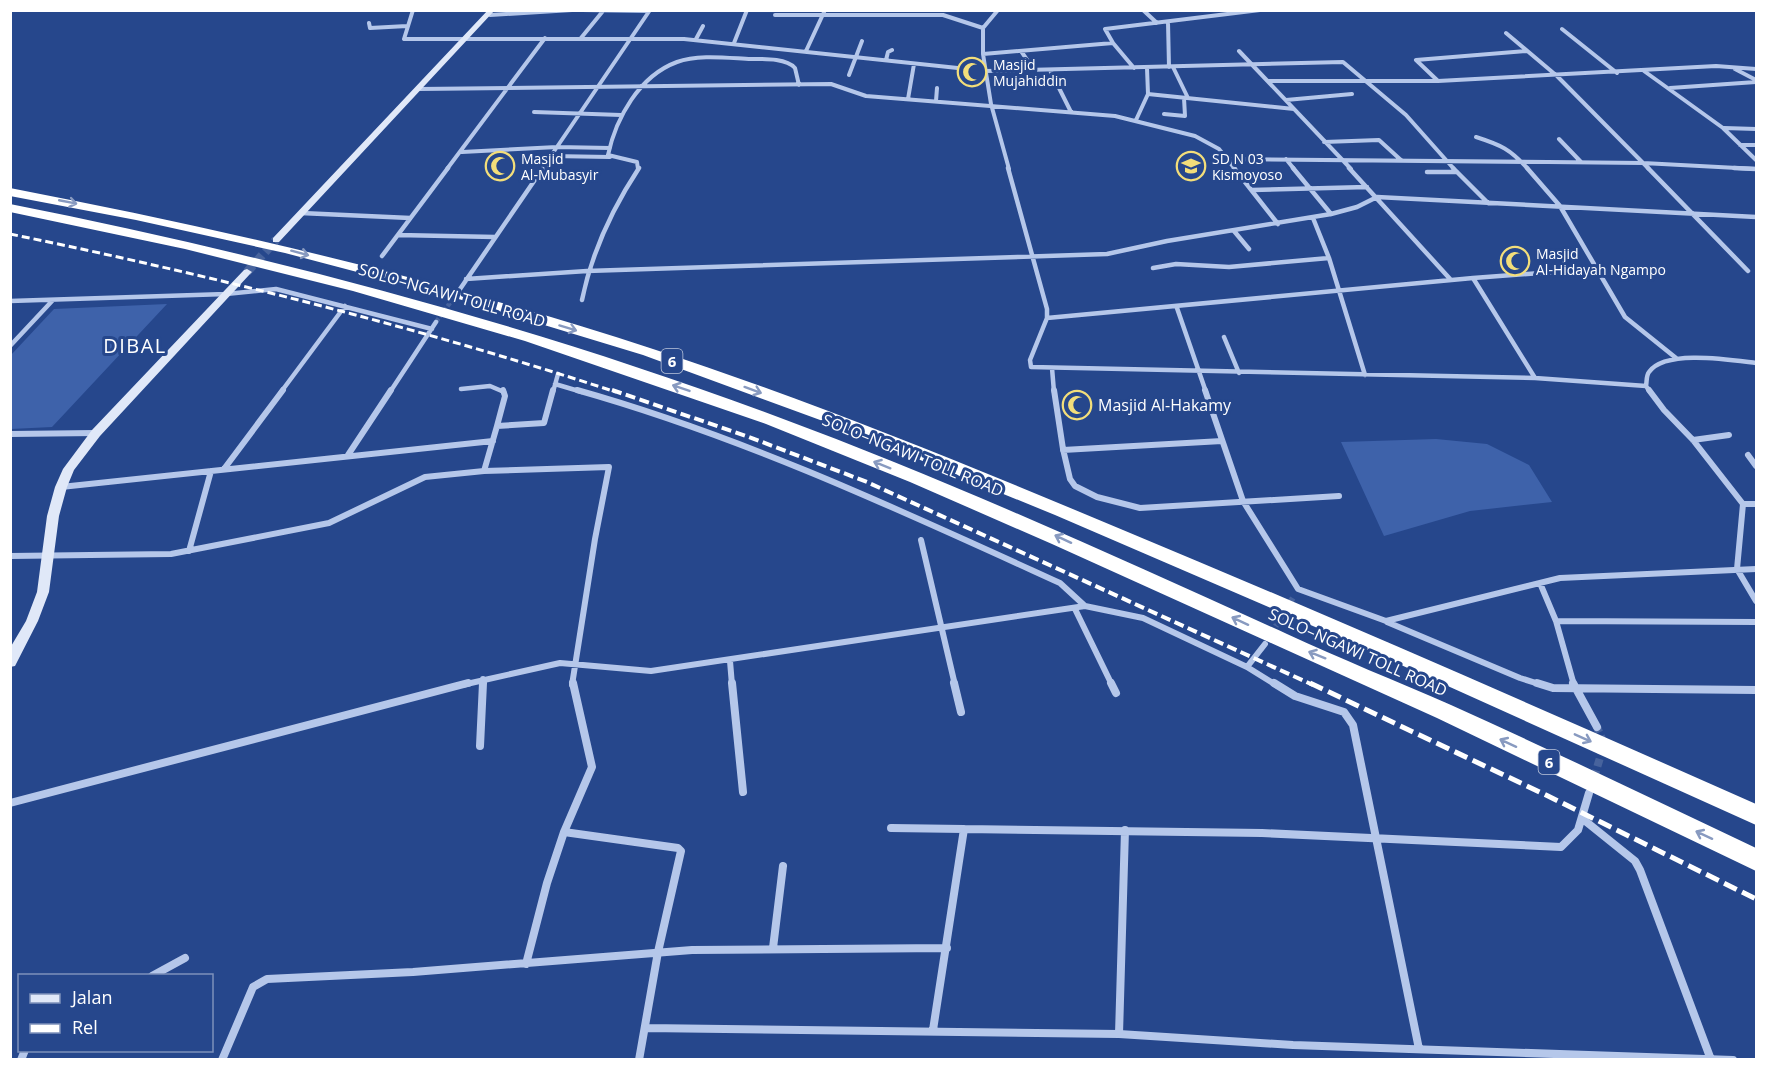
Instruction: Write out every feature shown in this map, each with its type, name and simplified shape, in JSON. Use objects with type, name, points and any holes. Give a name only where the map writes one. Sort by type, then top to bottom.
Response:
[{"type":"highway","name":"SOLO–NGAWI TOLL ROAD","points":[[10,192],[136,216],[287,249],[457,294],[648,352],[848,424],[1061,511],[1357,636],[1756,815]]},
{"type":"highway","name":"SOLO–NGAWI TOLL ROAD","points":[[10,208],[270,264],[566,349],[703,395],[1047,532],[1293,646],[1340,665],[1756,860]]},
{"type":"street","points":[[413,10],[404,39],[631,37],[696,39],[986,71],[1343,62],[1406,115],[1446,161],[1488,203]]},
{"type":"street","points":[[276,240],[491,13],[572,10]]},
{"type":"street","points":[[582,10],[650,11]]},
{"type":"street","points":[[734,43],[747,10]]},
{"type":"street","points":[[998,10],[983,28],[983,54],[991,104],[1047,309],[1047,318],[1029,364],[1035,368],[1535,378],[1646,386]]},
{"type":"street","points":[[1143,10],[1157,23]]},
{"type":"street","points":[[1134,68],[1113,43],[1106,29],[1260,10]]},
{"type":"street","points":[[581,38],[603,11]]},
{"type":"street","points":[[458,292],[650,11]]},
{"type":"street","points":[[806,51],[825,13]]},
{"type":"street","points":[[776,15],[943,13],[983,28]]},
{"type":"street","points":[[1164,114],[1185,116],[1186,98],[1171,67],[1168,22]]},
{"type":"street","points":[[369,23],[370,28],[407,26]]},
{"type":"street","points":[[696,39],[703,26]]},
{"type":"street","points":[[1562,29],[1617,73]]},
{"type":"street","points":[[1506,33],[1557,76],[1748,271]]},
{"type":"street","points":[[382,256],[545,38]]},
{"type":"street","points":[[849,75],[862,40]]},
{"type":"street","points":[[983,54],[1113,43]]},
{"type":"street","points":[[785,62],[795,50]]},
{"type":"street","points":[[886,60],[888,52],[892,50]]},
{"type":"street","points":[[1021,51],[1034,70]]},
{"type":"street","points":[[1239,51],[1340,160],[1377,196],[1451,280]]},
{"type":"street","points":[[1438,81],[1416,60],[1527,51]]},
{"type":"street","points":[[610,157],[610,148],[621,115],[645,87],[674,64],[683,61],[757,59],[785,62],[794,68],[799,85]]},
{"type":"street","points":[[908,99],[914,64]]},
{"type":"street","points":[[1269,81],[1438,81],[1730,66],[1756,69]]},
{"type":"street","points":[[1730,66],[1756,81]]},
{"type":"street","points":[[1136,120],[1148,94],[1147,68]]},
{"type":"street","points":[[1050,70],[1071,112]]},
{"type":"street","points":[[1643,71],[1670,88],[1723,128],[1756,159]]},
{"type":"street","points":[[1670,88],[1756,81]]},
{"type":"street","points":[[419,89],[831,84],[866,96],[991,104],[1017,109],[1071,112],[1136,120],[1208,141],[1227,159],[1278,224]]},
{"type":"street","points":[[936,101],[937,88]]},
{"type":"street","points":[[1148,94],[1294,109]]},
{"type":"street","points":[[1286,100],[1352,94]]},
{"type":"street","points":[[534,112],[621,115]]},
{"type":"street","points":[[1723,128],[1756,129]]},
{"type":"street","points":[[1476,137],[1504,146],[1520,161],[1560,206],[1625,317],[1676,358]]},
{"type":"street","points":[[1559,139],[1581,162]]},
{"type":"street","points":[[1324,142],[1379,140],[1402,161]]},
{"type":"street","points":[[1740,145],[1756,145]]},
{"type":"street","points":[[462,152],[557,147],[610,148]]},
{"type":"street","points":[[551,156],[610,157],[637,162],[640,165],[626,184],[588,271],[582,300]]},
{"type":"street","points":[[1227,159],[1643,163],[1756,169]]},
{"type":"street","points":[[1286,159],[1331,214]]},
{"type":"street","points":[[1427,172],[1457,172]]},
{"type":"street","points":[[1252,190],[1367,187]]},
{"type":"street","points":[[466,279],[588,271],[1121,253],[1167,241],[1331,214],[1357,207],[1377,196],[1756,217]]},
{"type":"street","points":[[301,213],[410,218]]},
{"type":"street","points":[[1313,218],[1329,258],[1365,375]]},
{"type":"street","points":[[1234,231],[1249,249]]},
{"type":"street","points":[[398,235],[495,237]]},
{"type":"street","points":[[1153,268],[1176,264],[1197,267],[1229,267],[1329,258]]},
{"type":"street","points":[[1047,318],[1178,308],[1473,278],[1595,269]]},
{"type":"street","points":[[10,662],[32,621],[43,592],[52,516],[61,487],[80,452],[248,272]]},
{"type":"street","points":[[1473,278],[1535,378]]},
{"type":"street","points":[[10,301],[286,290],[432,329]]},
{"type":"street","points":[[10,346],[53,300]]},
{"type":"street","points":[[224,468],[345,306]]},
{"type":"street","points":[[1178,308],[1243,501],[1296,593],[1386,621],[1520,678],[1553,688],[1756,690]]},
{"type":"street","points":[[348,455],[436,322]]},
{"type":"street","points":[[1224,337],[1239,373]]},
{"type":"street","points":[[1756,363],[1676,358],[1652,369],[1648,373],[1646,386],[1664,410],[1694,440],[1743,504],[1737,569],[1756,601]]},
{"type":"street","points":[[1052,368],[1063,450],[1074,485],[1124,506],[1140,508],[1339,496]]},
{"type":"street","points":[[497,426],[544,423],[558,374]]},
{"type":"street","points":[[555,384],[641,408],[775,457],[1060,583],[1085,606]]},
{"type":"street","points":[[460,389],[493,386],[501,387],[505,392],[484,471]]},
{"type":"street","points":[[10,434],[96,433]]},
{"type":"street","points":[[1694,440],[1729,435]]},
{"type":"street","points":[[61,487],[493,441]]},
{"type":"street","points":[[1063,450],[1222,441]]},
{"type":"street","points":[[1748,455],[1756,466]]},
{"type":"street","points":[[10,556],[153,556],[189,551],[329,523],[424,477],[484,471],[609,467],[574,662],[573,697],[592,767],[564,832],[547,883],[526,964]]},
{"type":"street","points":[[189,551],[211,471]]},
{"type":"street","points":[[1743,504],[1756,504]]},
{"type":"street","points":[[921,540],[961,712]]},
{"type":"street","points":[[1386,621],[1576,576],[1756,569]]},
{"type":"street","points":[[1540,583],[1556,621],[1575,689],[1597,727]]},
{"type":"street","points":[[10,803],[543,665],[574,662],[651,671],[730,661],[1085,606],[1143,618],[1247,667],[1295,696],[1344,712],[1353,725],[1419,1049]]},
{"type":"street","points":[[1075,609],[1116,693]]},
{"type":"street","points":[[1556,621],[1756,622]]},
{"type":"street","points":[[1247,667],[1265,644]]},
{"type":"street","points":[[730,661],[743,792]]},
{"type":"street","points":[[480,746],[483,679]]},
{"type":"street","points":[[891,828],[1125,830],[1374,836],[1561,847],[1571,841],[1584,820],[1589,793]]},
{"type":"street","points":[[1584,820],[1635,861],[1648,887],[1710,1057]]},
{"type":"street","points":[[933,1030],[964,829]]},
{"type":"street","points":[[1119,1034],[1125,830]]},
{"type":"street","points":[[564,832],[678,848],[681,851],[658,952],[639,1059]]},
{"type":"street","points":[[773,948],[783,866]]},
{"type":"street","points":[[222,1059],[253,987],[267,979],[526,964],[658,952],[773,948],[947,948]]},
{"type":"street","points":[[154,974],[185,958]]},
{"type":"street","points":[[646,1028],[1119,1034],[1293,1045],[1733,1059]]},
{"type":"shaded area","points":[[167,304],[52,427],[11,429],[11,355],[54,309]]},
{"type":"shaded area","points":[[1436,439],[1487,444],[1529,465],[1552,502],[1470,511],[1384,536],[1341,442]]},
{"type":"tunnel","points":[[247,272],[276,240]]},
{"type":"tunnel","points":[[436,322],[458,292]]},
{"type":"tunnel","points":[[1271,634],[1294,596]]},
{"type":"tunnel","points":[[1594,778],[1604,744],[1597,727]]},
{"type":"railway","points":[[10,234],[163,267],[315,304],[466,346],[616,392]]},
{"type":"railway","points":[[612,390],[749,437],[867,482],[1313,685]]},
{"type":"railway","points":[[1310,683],[1548,796],[1756,899]]},
{"type":"place","name":"Masjid Mujahiddin","points":[[972,72]]},
{"type":"place","name":"Masjid Al-Mubasyir","points":[[500,166]]},
{"type":"place","name":"SD N 03 Kismoyoso","points":[[1191,166]]},
{"type":"place","name":"Masjid Al-Hidayah Ngampo","points":[[1515,261]]},
{"type":"place","name":"Masjid Al-Hakamy","points":[[1077,405]]},
{"type":"district","name":"DIBAL","points":[[135,345]]}]
